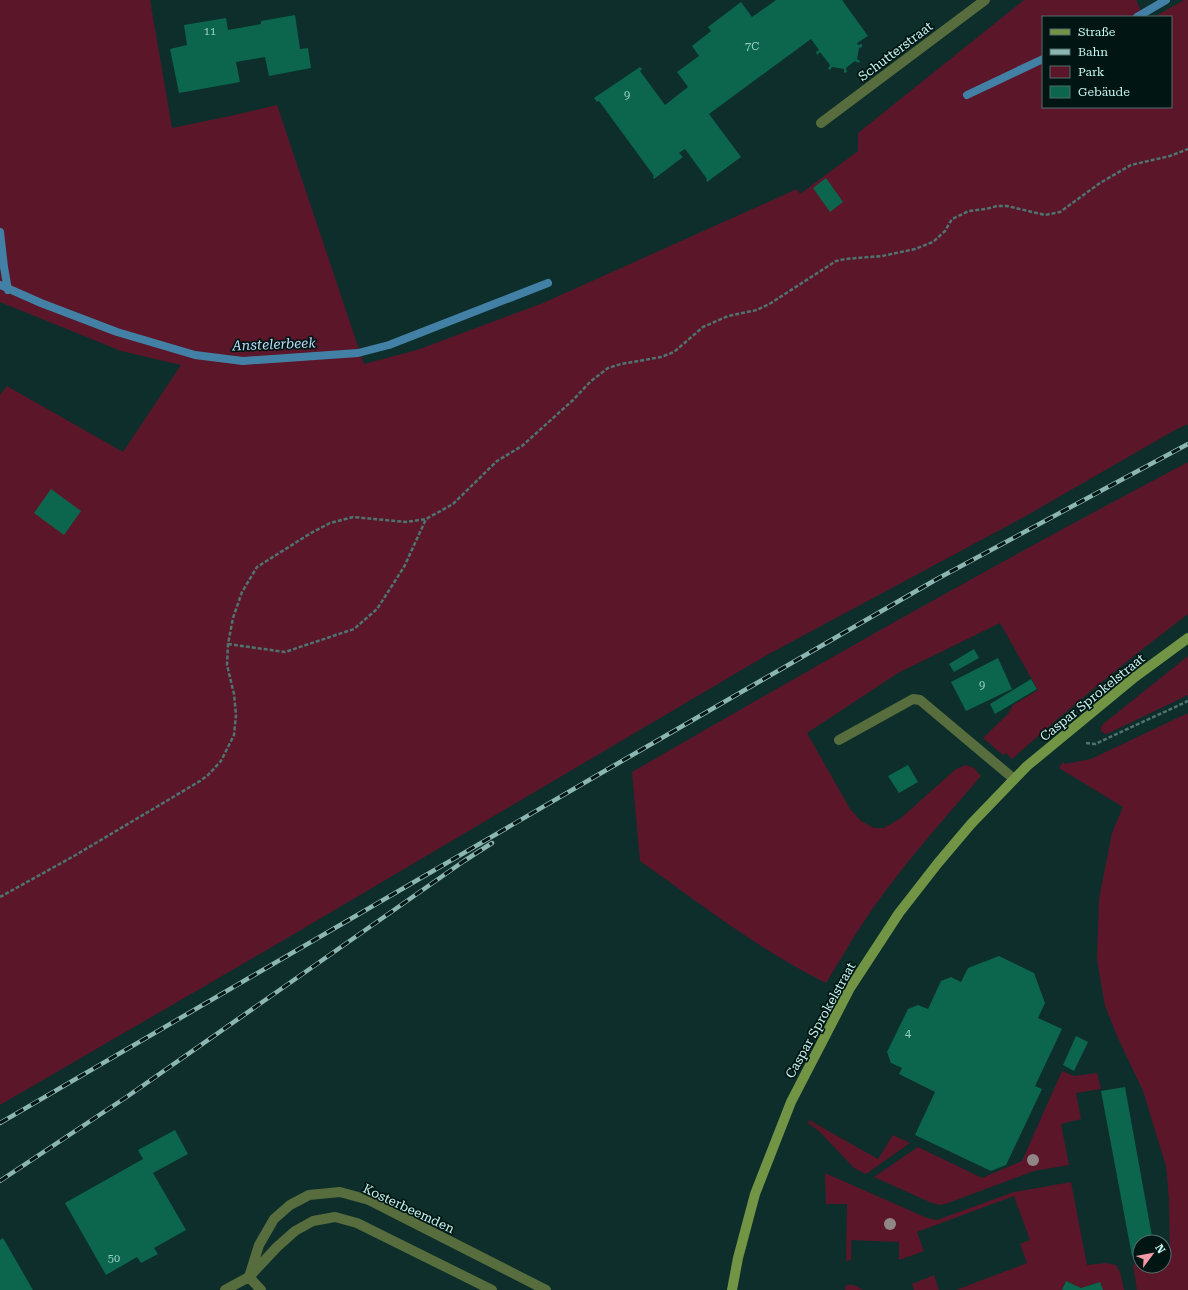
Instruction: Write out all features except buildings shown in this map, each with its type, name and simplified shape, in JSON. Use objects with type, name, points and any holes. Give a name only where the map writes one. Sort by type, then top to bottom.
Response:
[{"type":"main road","name":"Caspar Sprokelstraat","points":[[732,1290],[755,1194],[782,1122],[800,1083],[850,988],[899,913],[971,824],[1014,779],[1135,677],[1188,638]]},
{"type":"street","name":"Schutterstraat","points":[[821,123],[985,0]]},
{"type":"street","points":[[839,740],[913,699],[920,700],[1014,779]]},
{"type":"street","name":"Kosterbeemden","points":[[248,1277],[259,1245],[274,1219],[290,1205],[309,1195],[340,1192],[369,1200],[546,1290]]},
{"type":"street","points":[[225,1290],[248,1277],[277,1246],[295,1232],[313,1221],[336,1217],[357,1224],[492,1290]]},
{"type":"street","points":[[248,1277],[261,1290]]},
{"type":"path","points":[[0,897],[74,856],[200,781],[214,769],[227,751],[234,735],[236,715],[234,694],[228,665],[228,644],[242,592],[257,567],[311,533],[330,523],[353,517],[406,522],[426,519],[453,504],[497,461],[522,446],[573,400],[591,381],[608,368],[621,364],[662,357],[674,352],[703,327],[728,316],[757,310],[771,303],[836,261],[882,256],[915,249],[933,242],[945,231],[952,219],[960,214],[997,206],[1007,206],[1045,215],[1060,212],[1100,184],[1131,165],[1170,156],[1188,149]]},
{"type":"path","points":[[228,644],[285,652],[354,629],[377,609],[404,567],[426,519]]},
{"type":"path","points":[[1060,739],[1094,744],[1188,701]]},
{"type":"green space","points":[[0,0],[150,0],[172,128],[277,105],[364,364],[417,350],[543,303],[797,189],[800,194],[858,151],[858,133],[1024,0],[1136,0],[1144,16],[1042,16],[1042,108],[1172,108],[1172,16],[1156,16],[1184,0],[1188,0],[1188,424],[1024,517],[767,655],[277,944],[0,1105],[0,395],[7,386],[123,452],[181,365],[121,351],[0,302]]},
{"type":"green space","points":[[1188,462],[1188,614],[1098,685],[1012,759],[1006,753],[1003,755],[983,738],[1008,714],[1013,705],[1038,690],[1000,623],[898,673],[807,733],[850,809],[861,821],[874,828],[884,828],[901,818],[956,769],[966,765],[974,768],[981,776],[918,849],[874,906],[826,983],[777,956],[754,941],[640,861],[632,772],[908,614]]},
{"type":"green space","points":[[1188,656],[1188,695],[1109,733],[1105,734],[1101,731],[1103,724]]},
{"type":"green space","points":[[1188,713],[1188,1290],[1137,1290],[1134,1274],[1172,1274],[1172,1234],[1170,1234],[1169,1198],[1166,1166],[1143,1091],[1105,1006],[1097,960],[1099,899],[1112,833],[1123,807],[1059,768],[1063,762],[1065,764],[1091,759]]},
{"type":"green space","points":[[1062,1071],[1074,1076],[1097,1073],[1101,1089],[1076,1093],[1081,1119],[1061,1124],[1069,1165],[1034,1171],[940,1205],[932,1203],[874,1177],[918,1147],[982,1178],[1022,1161]]},
{"type":"green space","points":[[809,1120],[878,1159],[893,1135],[910,1143],[866,1174],[854,1168],[820,1132],[808,1123]]},
{"type":"green space","points":[[825,1173],[927,1218],[937,1220],[1014,1192],[1071,1182],[1087,1265],[1106,1263],[1116,1265],[1120,1272],[1124,1290],[1103,1290],[1100,1282],[1081,1288],[1066,1281],[1062,1290],[956,1290],[1027,1263],[1020,1244],[1030,1240],[1014,1196],[917,1232],[924,1251],[899,1260],[899,1242],[851,1240],[851,1260],[846,1261],[847,1204],[826,1204]]},
{"type":"green space","points":[[934,1275],[939,1290],[914,1290],[912,1284]]},
{"type":"green space","points":[[846,1285],[854,1285],[863,1290],[845,1290]]},
{"type":"waterway","name":"Anstelerbeek","points":[[1139,16],[1166,0]]},
{"type":"waterway","name":"Anstelerbeek","points":[[967,95],[1042,59]]},
{"type":"waterway","points":[[0,232],[8,290]]},
{"type":"waterway","name":"Anstelerbeek","points":[[0,285],[41,303],[117,332],[195,355],[243,361],[358,353],[389,345],[548,283]]},
{"type":"railway","points":[[0,1123],[937,579],[1188,444]]},
{"type":"railway","points":[[0,1181],[128,1096],[464,861],[492,843]]}]
